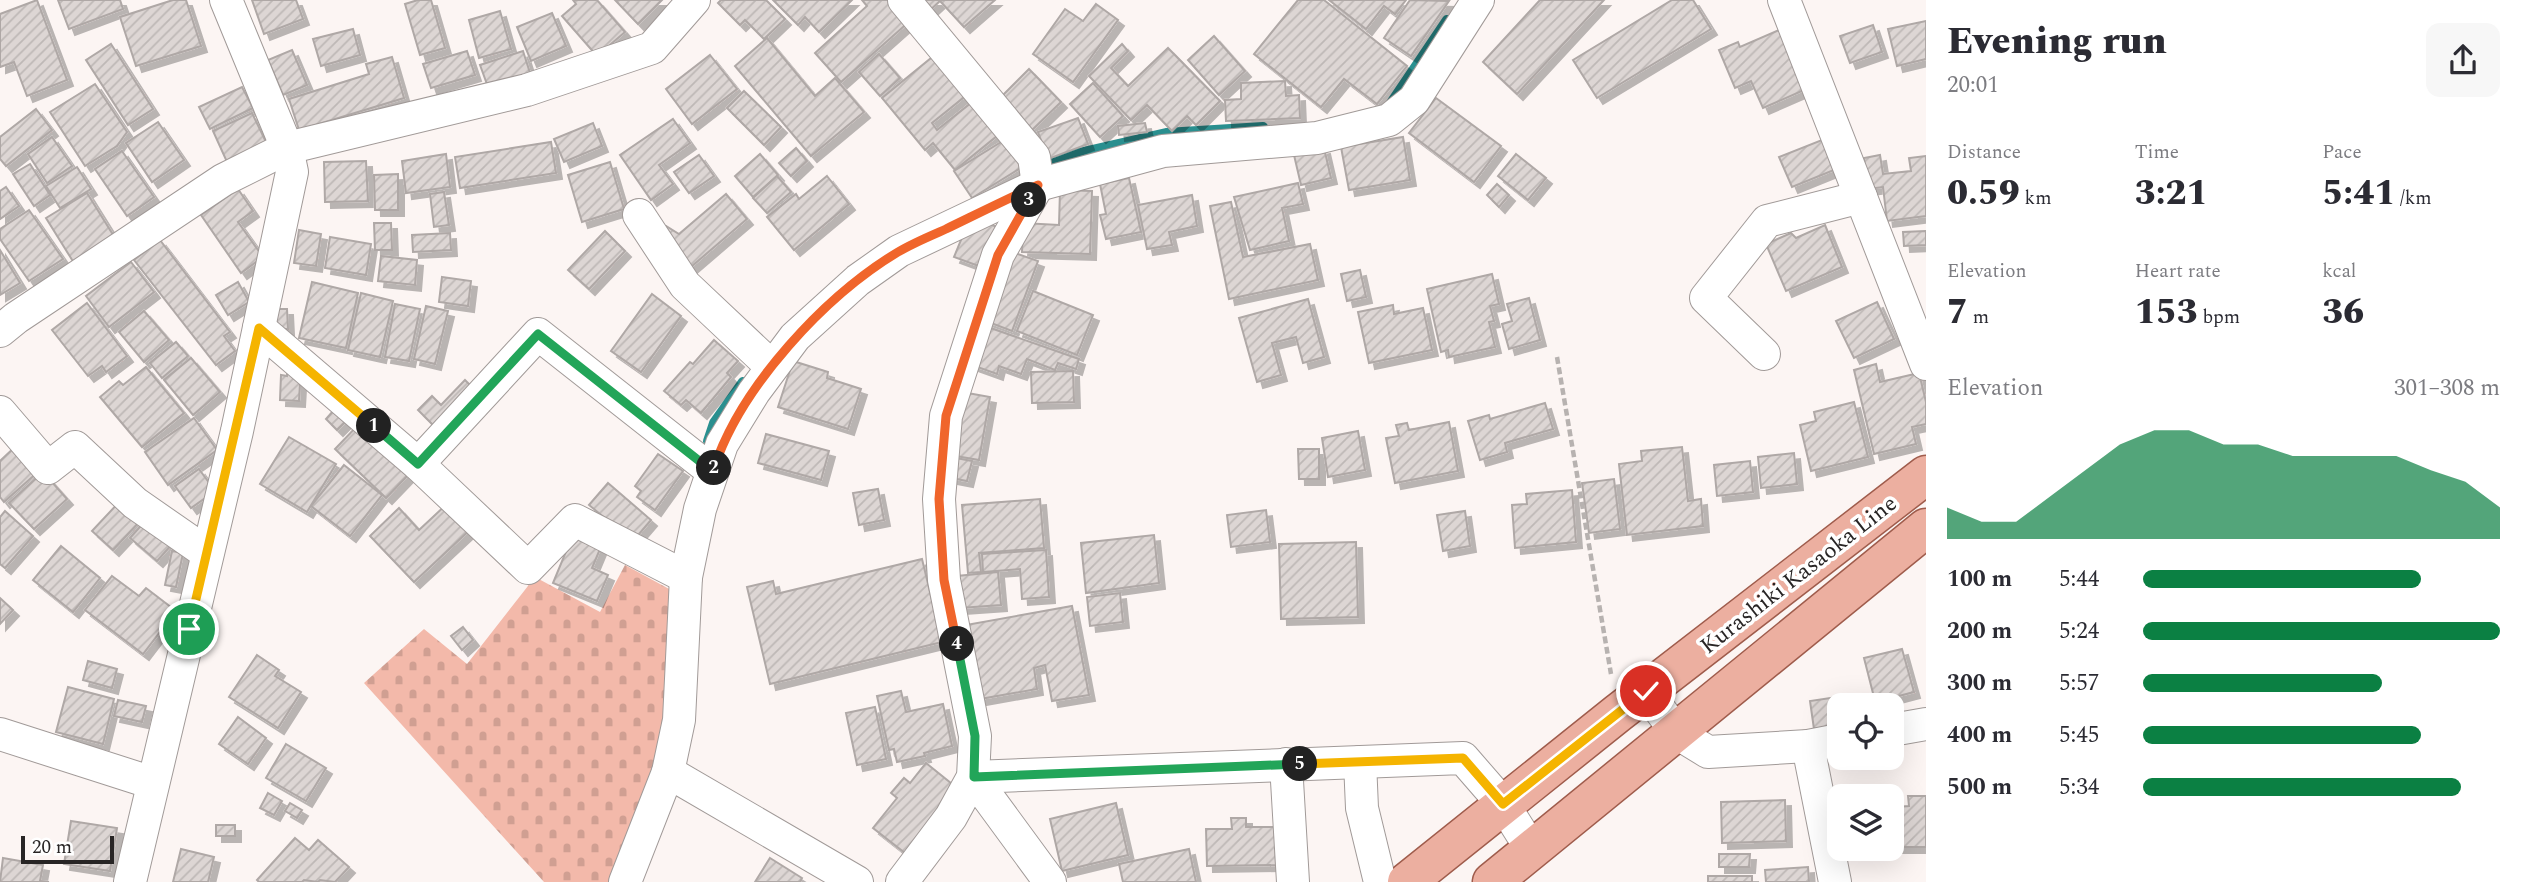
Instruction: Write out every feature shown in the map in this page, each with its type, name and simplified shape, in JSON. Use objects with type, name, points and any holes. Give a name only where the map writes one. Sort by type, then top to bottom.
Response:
[{"type":"main road","name":"Kurashiki Kasaoka Line","points":[[1407,882],[1632,702],[1926,475]]},
{"type":"main road","name":"Kurashiki Kasaoka Line","points":[[1492,882],[1926,528]]},
{"type":"street","points":[[130,882],[259,328],[292,172],[287,148],[226,0]]},
{"type":"street","points":[[0,331],[223,180],[287,148],[527,90],[652,48],[694,0]]},
{"type":"street","points":[[902,882],[951,817],[974,777],[975,736],[944,580],[939,499],[946,416],[998,255],[1038,185],[1034,157],[904,0]]},
{"type":"street","points":[[625,882],[668,772],[679,720],[685,577],[700,509],[712,471],[722,444],[772,368],[804,329],[858,280],[899,251],[1038,185],[1163,151],[1317,138],[1389,120],[1414,100],[1478,0]]},
{"type":"street","points":[[1784,0],[1926,364]]},
{"type":"street","points":[[1765,354],[1706,298],[1768,220],[1861,197]]},
{"type":"street","points":[[639,215],[685,285],[772,368]]},
{"type":"street","points":[[259,328],[418,464],[528,568],[575,520],[685,577]]},
{"type":"street","points":[[418,464],[538,334],[712,471]]},
{"type":"street","points":[[0,412],[48,468],[75,447],[135,503],[207,553]]},
{"type":"street","points":[[1632,702],[1708,752],[1808,746],[1827,742]]},
{"type":"street","points":[[1904,728],[1926,724]]},
{"type":"street","points":[[0,734],[153,783]]},
{"type":"street","points":[[1808,746],[1835,882]]},
{"type":"street","points":[[974,777],[1463,758],[1503,804],[1532,850]]},
{"type":"street","points":[[1360,762],[1362,808],[1380,882]]},
{"type":"street","points":[[1286,764],[1293,882]]},
{"type":"street","points":[[668,772],[857,882]]},
{"type":"street","points":[[974,777],[1050,882]]},
{"type":"path","points":[[1557,357],[1632,702]]},
{"type":"green space","points":[[625,565],[671,590],[670,679],[660,748],[614,882],[544,882],[364,683],[424,629],[467,664],[535,577],[600,612]]},
{"type":"building","points":[[37,0],[67,80],[27,96],[14,62],[0,67],[0,14]]},
{"type":"building","points":[[58,0],[120,0],[123,9],[69,29]]},
{"type":"building","points":[[173,0],[186,0],[201,46],[136,66],[120,17]]},
{"type":"building","points":[[252,0],[296,0],[303,19],[264,34]]},
{"type":"building","points":[[431,0],[445,48],[420,55],[405,4]]},
{"type":"building","points":[[573,0],[597,0],[625,32],[597,56],[562,16],[576,4]]},
{"type":"building","points":[[615,0],[662,0],[638,24]]},
{"type":"building","points":[[721,0],[766,0],[785,19],[764,39],[745,20],[740,25],[718,3]]},
{"type":"building","points":[[773,0],[852,0],[819,32],[805,17],[798,25]]},
{"type":"building","points":[[862,0],[893,0],[911,20],[841,82],[815,53],[867,6]]},
{"type":"building","points":[[917,0],[995,0],[964,27],[940,1],[928,12]]},
{"type":"building","points":[[1298,0],[1324,0],[1407,66],[1377,104],[1344,79],[1321,107],[1254,54]]},
{"type":"building","points":[[1329,0],[1406,0],[1395,14],[1384,6],[1366,29]]},
{"type":"building","points":[[1410,0],[1449,1],[1411,56],[1384,38]]},
{"type":"building","points":[[1540,0],[1604,0],[1517,94],[1483,62]]},
{"type":"building","points":[[1672,0],[1693,0],[1711,29],[1597,98],[1573,60]]},
{"type":"building","points":[[1096,4],[1118,20],[1073,82],[1033,54],[1065,9],[1083,21]]},
{"type":"building","points":[[500,11],[511,49],[479,58],[469,20]]},
{"type":"building","points":[[552,13],[566,46],[531,61],[517,27]]},
{"type":"building","points":[[1926,21],[1926,59],[1897,66],[1888,29]]},
{"type":"building","points":[[1873,25],[1882,52],[1850,63],[1840,36]]},
{"type":"building","points":[[1786,27],[1811,87],[1763,108],[1751,81],[1735,88],[1719,50],[1738,42],[1740,47]]},
{"type":"building","points":[[353,29],[360,55],[321,66],[313,39]]},
{"type":"building","points":[[1214,36],[1245,71],[1219,95],[1188,60]]},
{"type":"building","points":[[767,38],[815,96],[835,78],[864,112],[811,156],[735,66]]},
{"type":"building","points":[[111,44],[153,109],[128,125],[86,60]]},
{"type":"building","points":[[1122,44],[1128,51],[1111,68],[1128,86],[1168,48],[1220,101],[1196,125],[1187,116],[1172,131],[1147,105],[1131,120],[1089,76]]},
{"type":"building","points":[[292,50],[307,85],[283,95],[268,60]]},
{"type":"building","points":[[467,51],[475,75],[431,88],[423,64]]},
{"type":"building","points":[[523,51],[530,73],[488,87],[480,65]]},
{"type":"building","points":[[879,54],[900,78],[880,96],[859,72]]},
{"type":"building","points":[[936,54],[968,94],[932,123],[937,130],[976,99],[1003,131],[955,170],[933,143],[925,150],[882,98]]},
{"type":"building","points":[[710,55],[737,89],[692,124],[666,89]]},
{"type":"building","points":[[392,57],[404,98],[299,130],[289,99],[369,74],[366,64]]},
{"type":"building","points":[[1029,69],[1061,102],[1031,131],[999,99]]},
{"type":"building","points":[[1285,81],[1286,96],[1299,95],[1300,118],[1226,121],[1225,100],[1241,99],[1241,83]]},
{"type":"building","points":[[1093,83],[1123,116],[1100,137],[1070,104]]},
{"type":"building","points":[[95,84],[127,132],[117,146],[85,166],[50,112]]},
{"type":"building","points":[[242,87],[253,108],[210,129],[199,107]]},
{"type":"building","points":[[744,91],[781,127],[764,145],[727,108]]},
{"type":"building","points":[[1436,98],[1501,146],[1474,182],[1409,133]]},
{"type":"building","points":[[36,109],[52,130],[6,166],[0,159],[0,137]]},
{"type":"building","points":[[252,113],[267,144],[227,162],[213,131]]},
{"type":"building","points":[[1078,118],[1088,144],[1048,159],[1038,132]]},
{"type":"building","points":[[673,119],[690,143],[659,165],[673,184],[651,200],[620,155]]},
{"type":"building","points":[[158,122],[184,160],[152,182],[126,143]]},
{"type":"building","points":[[593,123],[602,146],[564,162],[554,139]]},
{"type":"building","points":[[1145,123],[1147,132],[1119,135],[1118,126]]},
{"type":"building","points":[[52,137],[72,166],[47,183],[28,154]]},
{"type":"building","points":[[1403,137],[1410,180],[1349,190],[1341,147]]},
{"type":"building","points":[[1006,139],[1024,166],[972,198],[954,171]]},
{"type":"building","points":[[1822,140],[1834,170],[1792,187],[1779,157]]},
{"type":"building","points":[[551,142],[556,173],[460,188],[455,157]]},
{"type":"building","points":[[796,148],[807,161],[791,176],[779,163]]},
{"type":"building","points":[[1324,148],[1331,178],[1301,185],[1294,155]]},
{"type":"building","points":[[122,151],[154,197],[127,216],[95,169]]},
{"type":"building","points":[[446,154],[450,187],[406,193],[402,161]]},
{"type":"building","points":[[760,154],[778,175],[753,197],[735,176]]},
{"type":"building","points":[[1516,154],[1546,178],[1528,200],[1498,176]]},
{"type":"building","points":[[699,155],[714,176],[689,193],[674,172]]},
{"type":"building","points":[[1880,155],[1883,174],[1911,171],[1909,158],[1926,156],[1926,216],[1887,221],[1883,187],[1867,189],[1864,158]]},
{"type":"building","points":[[366,161],[368,201],[325,202],[324,162]]},
{"type":"building","points":[[610,162],[624,209],[582,222],[568,175]]},
{"type":"building","points":[[30,164],[50,195],[34,206],[13,174]]},
{"type":"building","points":[[77,167],[91,189],[60,208],[46,186]]},
{"type":"building","points":[[398,174],[398,210],[375,210],[374,175]]},
{"type":"building","points":[[777,176],[791,192],[767,213],[753,198]]},
{"type":"building","points":[[827,176],[849,204],[794,250],[767,217],[796,194],[799,199]]},
{"type":"building","points":[[1129,178],[1141,232],[1106,239],[1100,215],[1106,214],[1100,184]]},
{"type":"building","points":[[1298,183],[1303,204],[1282,208],[1289,241],[1250,250],[1234,197]]},
{"type":"building","points":[[1497,184],[1509,195],[1499,207],[1487,195]]},
{"type":"building","points":[[6,187],[19,206],[0,219],[0,191]]},
{"type":"building","points":[[238,189],[253,211],[238,222],[263,257],[241,273],[201,215]]},
{"type":"building","points":[[1060,190],[1092,191],[1090,254],[1022,252],[1023,223],[1059,225]]},
{"type":"building","points":[[444,192],[449,225],[434,227],[430,194]]},
{"type":"building","points":[[87,193],[115,238],[74,263],[46,218]]},
{"type":"building","points":[[726,194],[747,219],[685,272],[654,236],[666,226],[679,234]]},
{"type":"building","points":[[1192,195],[1197,226],[1169,232],[1172,245],[1147,249],[1138,205]]},
{"type":"building","points":[[1231,202],[1243,257],[1310,244],[1318,280],[1229,299],[1210,206]]},
{"type":"building","points":[[29,210],[63,259],[29,281],[0,239],[0,229]]},
{"type":"building","points":[[374,223],[391,223],[392,250],[375,250]]},
{"type":"building","points":[[988,223],[999,228],[984,268],[954,257],[963,235]]},
{"type":"building","points":[[1825,225],[1842,267],[1786,291],[1766,244],[1791,233],[1796,238]]},
{"type":"building","points":[[299,230],[321,234],[316,266],[294,263]]},
{"type":"building","points":[[605,231],[625,251],[589,289],[568,270]]},
{"type":"building","points":[[1926,231],[1926,245],[1904,246],[1903,232]]},
{"type":"building","points":[[450,233],[451,250],[413,252],[412,235]]},
{"type":"building","points":[[330,237],[371,244],[366,275],[325,268]]},
{"type":"building","points":[[160,240],[230,332],[224,336],[235,351],[216,365],[134,260]]},
{"type":"building","points":[[0,250],[20,283],[0,295]]},
{"type":"building","points":[[1009,251],[1038,261],[1012,331],[983,320]]},
{"type":"building","points":[[381,256],[417,260],[415,285],[378,281]]},
{"type":"building","points":[[131,262],[154,292],[109,327],[86,296]]},
{"type":"building","points":[[1360,270],[1366,297],[1347,301],[1341,274]]},
{"type":"building","points":[[1492,274],[1499,304],[1490,306],[1494,321],[1489,322],[1495,347],[1449,357],[1448,350],[1441,352],[1427,289]]},
{"type":"building","points":[[442,277],[471,281],[468,306],[439,302]]},
{"type":"building","points":[[238,282],[249,302],[228,315],[216,295]]},
{"type":"building","points":[[312,282],[358,293],[346,348],[299,338]]},
{"type":"building","points":[[1033,291],[1093,315],[1077,355],[1017,331]]},
{"type":"building","points":[[361,293],[393,301],[380,357],[348,350]]},
{"type":"building","points":[[652,294],[681,316],[641,372],[611,351]]},
{"type":"building","points":[[1529,298],[1540,340],[1509,349],[1502,324],[1512,321],[1507,304]]},
{"type":"building","points":[[1308,299],[1324,357],[1303,363],[1296,337],[1272,343],[1281,375],[1257,382],[1239,318]]},
{"type":"building","points":[[1877,302],[1894,339],[1854,358],[1836,321]]},
{"type":"building","points":[[87,303],[127,356],[106,372],[102,366],[88,376],[52,330]]},
{"type":"building","points":[[395,304],[420,309],[409,361],[385,357]]},
{"type":"building","points":[[1393,305],[1394,314],[1423,308],[1432,350],[1369,363],[1358,312]]},
{"type":"building","points":[[426,306],[448,311],[435,364],[414,359]]},
{"type":"building","points":[[275,309],[287,309],[288,329],[275,329]]},
{"type":"building","points":[[144,311],[169,340],[144,362],[119,332]]},
{"type":"building","points":[[982,325],[1079,359],[1076,369],[1058,363],[1055,370],[1027,359],[1021,374],[999,366],[997,374],[969,364]]},
{"type":"building","points":[[714,340],[738,361],[727,373],[731,377],[701,413],[686,400],[681,405],[664,391]]},
{"type":"building","points":[[176,342],[188,356],[162,378],[150,363]]},
{"type":"building","points":[[191,358],[220,392],[193,415],[164,380]]},
{"type":"building","points":[[793,361],[828,372],[827,378],[861,389],[848,429],[778,407]]},
{"type":"building","points":[[1876,364],[1880,382],[1919,373],[1926,402],[1926,424],[1912,427],[1916,444],[1874,454],[1854,370]]},
{"type":"building","points":[[288,366],[301,366],[299,401],[280,400],[281,375],[287,376]]},
{"type":"building","points":[[146,367],[184,413],[142,447],[100,397],[119,381],[123,385]]},
{"type":"building","points":[[1073,371],[1074,402],[1032,403],[1031,372]]},
{"type":"building","points":[[465,380],[477,392],[439,431],[418,410],[432,396],[441,405]]},
{"type":"building","points":[[962,392],[990,397],[979,460],[950,455]]},
{"type":"building","points":[[1854,402],[1868,457],[1811,471],[1800,425],[1816,421],[1814,412]]},
{"type":"building","points":[[1545,403],[1553,429],[1505,443],[1507,452],[1480,460],[1468,421],[1489,415],[1490,419]]},
{"type":"building","points":[[334,410],[346,421],[337,430],[326,419]]},
{"type":"building","points":[[194,418],[217,450],[168,485],[145,452]]},
{"type":"building","points":[[362,421],[413,470],[386,498],[335,449]]},
{"type":"building","points":[[1449,422],[1458,471],[1395,483],[1386,438],[1399,436],[1396,425],[1407,423],[1409,430]]},
{"type":"building","points":[[1358,431],[1365,470],[1328,477],[1322,438]]},
{"type":"building","points":[[766,434],[829,451],[821,480],[758,463]]},
{"type":"building","points":[[289,437],[336,464],[307,512],[260,484]]},
{"type":"building","points":[[16,446],[39,471],[4,502],[0,497],[0,461]]},
{"type":"building","points":[[1682,447],[1688,501],[1701,499],[1703,526],[1627,535],[1619,464],[1642,461],[1641,451]]},
{"type":"building","points":[[1298,449],[1319,449],[1319,479],[1299,479]]},
{"type":"building","points":[[1794,453],[1797,484],[1761,488],[1758,457]]},
{"type":"building","points":[[658,454],[683,471],[655,510],[637,497],[641,491],[635,486]]},
{"type":"building","points":[[956,458],[972,461],[967,481],[951,478]]},
{"type":"building","points":[[1750,461],[1753,492],[1717,496],[1714,465]]},
{"type":"building","points":[[344,465],[382,495],[350,536],[311,506]]},
{"type":"building","points":[[199,469],[215,491],[191,508],[175,486]]},
{"type":"building","points":[[43,472],[67,499],[34,529],[9,503]]},
{"type":"building","points":[[1614,479],[1620,529],[1589,533],[1582,483]]},
{"type":"building","points":[[608,483],[651,520],[633,541],[589,505]]},
{"type":"building","points":[[878,489],[884,520],[859,525],[853,493]]},
{"type":"building","points":[[1572,490],[1576,542],[1515,548],[1512,505],[1527,504],[1526,494]]},
{"type":"building","points":[[122,499],[143,518],[113,550],[92,531]]},
{"type":"building","points":[[1040,499],[1044,548],[979,553],[981,572],[968,573],[962,505]]},
{"type":"building","points":[[449,502],[473,527],[414,582],[370,536],[399,508],[419,530]]},
{"type":"building","points":[[1266,510],[1270,542],[1231,547],[1227,515]]},
{"type":"building","points":[[5,511],[33,536],[5,568],[0,564],[0,517]]},
{"type":"building","points":[[1465,511],[1470,546],[1443,551],[1437,515]]},
{"type":"building","points":[[147,519],[174,542],[157,561],[130,538]]},
{"type":"building","points":[[1154,535],[1159,583],[1086,593],[1081,543]]},
{"type":"building","points":[[572,537],[600,549],[592,568],[608,575],[597,601],[553,583]]},
{"type":"building","points":[[1356,542],[1358,617],[1281,619],[1279,544]]},
{"type":"building","points":[[61,546],[100,578],[73,612],[33,580]]},
{"type":"building","points":[[1046,550],[1049,597],[1022,599],[1020,569],[983,572],[982,554]]},
{"type":"building","points":[[172,551],[183,553],[176,587],[165,585]]},
{"type":"building","points":[[922,559],[942,642],[770,684],[747,587],[773,581],[776,594]]},
{"type":"building","points":[[998,572],[1001,605],[960,608],[957,576]]},
{"type":"building","points":[[112,576],[139,596],[146,588],[176,611],[143,654],[85,610]]},
{"type":"building","points":[[1120,593],[1123,622],[1090,626],[1087,597]]},
{"type":"building","points":[[0,598],[13,610],[0,624]]},
{"type":"building","points":[[1072,606],[1089,695],[1052,701],[1045,665],[1034,668],[1037,689],[980,699],[966,625]]},
{"type":"building","points":[[463,627],[473,640],[462,650],[451,636]]},
{"type":"building","points":[[1902,649],[1914,692],[1904,695],[1873,693],[1864,658]]},
{"type":"building","points":[[257,655],[279,670],[275,676],[301,692],[278,728],[229,697]]},
{"type":"building","points":[[88,661],[117,669],[112,688],[83,680]]},
{"type":"building","points":[[68,687],[114,699],[103,744],[56,732]]},
{"type":"building","points":[[901,691],[906,712],[943,704],[952,746],[897,762],[894,749],[889,750],[877,696]]},
{"type":"building","points":[[1827,699],[1827,727],[1814,729],[1810,701]]},
{"type":"building","points":[[118,700],[146,706],[142,722],[114,716]]},
{"type":"building","points":[[875,707],[886,759],[857,765],[846,713]]},
{"type":"building","points":[[238,717],[266,738],[248,764],[219,744]]},
{"type":"building","points":[[286,744],[326,768],[306,801],[266,778]]},
{"type":"building","points":[[926,763],[957,788],[905,853],[873,828],[897,798],[891,793],[904,778],[910,783]]},
{"type":"building","points":[[268,793],[282,801],[274,815],[260,808]]},
{"type":"building","points":[[1908,796],[1926,796],[1926,847],[1904,847],[1904,806],[1909,806]]},
{"type":"building","points":[[1785,800],[1786,841],[1722,843],[1721,802]]},
{"type":"building","points":[[290,803],[302,810],[297,818],[285,811]]},
{"type":"building","points":[[1116,803],[1128,855],[1062,871],[1050,819]]},
{"type":"building","points":[[1231,818],[1246,818],[1246,827],[1275,827],[1276,865],[1207,866],[1206,829],[1232,829]]},
{"type":"building","points":[[71,821],[117,828],[110,871],[64,864]]},
{"type":"building","points":[[216,825],[235,825],[235,836],[216,836]]},
{"type":"building","points":[[295,838],[309,850],[318,840],[349,867],[335,882],[259,882],[257,880]]},
{"type":"building","points":[[181,849],[214,857],[208,882],[173,882]]},
{"type":"building","points":[[1189,849],[1196,882],[1123,882],[1119,864]]},
{"type":"building","points":[[1719,854],[1750,854],[1749,867],[1719,867]]},
{"type":"building","points":[[3,858],[43,865],[40,881],[49,882],[0,882]]},
{"type":"building","points":[[770,858],[802,878],[800,882],[755,882]]},
{"type":"building","points":[[1808,867],[1809,882],[1766,882],[1765,870]]},
{"type":"building","points":[[1708,876],[1752,876],[1752,882],[1708,882]]},
{"type":"waterway","points":[[1391,103],[1447,20]]},
{"type":"waterway","points":[[1040,170],[1057,158],[1166,133],[1263,127]]},
{"type":"waterway","points":[[708,441],[714,423],[743,382]]},
{"type":"route","points":[[189,629],[237,432],[259,328],[418,464],[538,334],[712,471],[722,444],[754,391],[795,337],[858,280],[899,251],[1038,185],[998,255],[946,416],[939,499],[944,580],[975,736],[974,777],[1463,758],[1503,804],[1646,691]]}]
